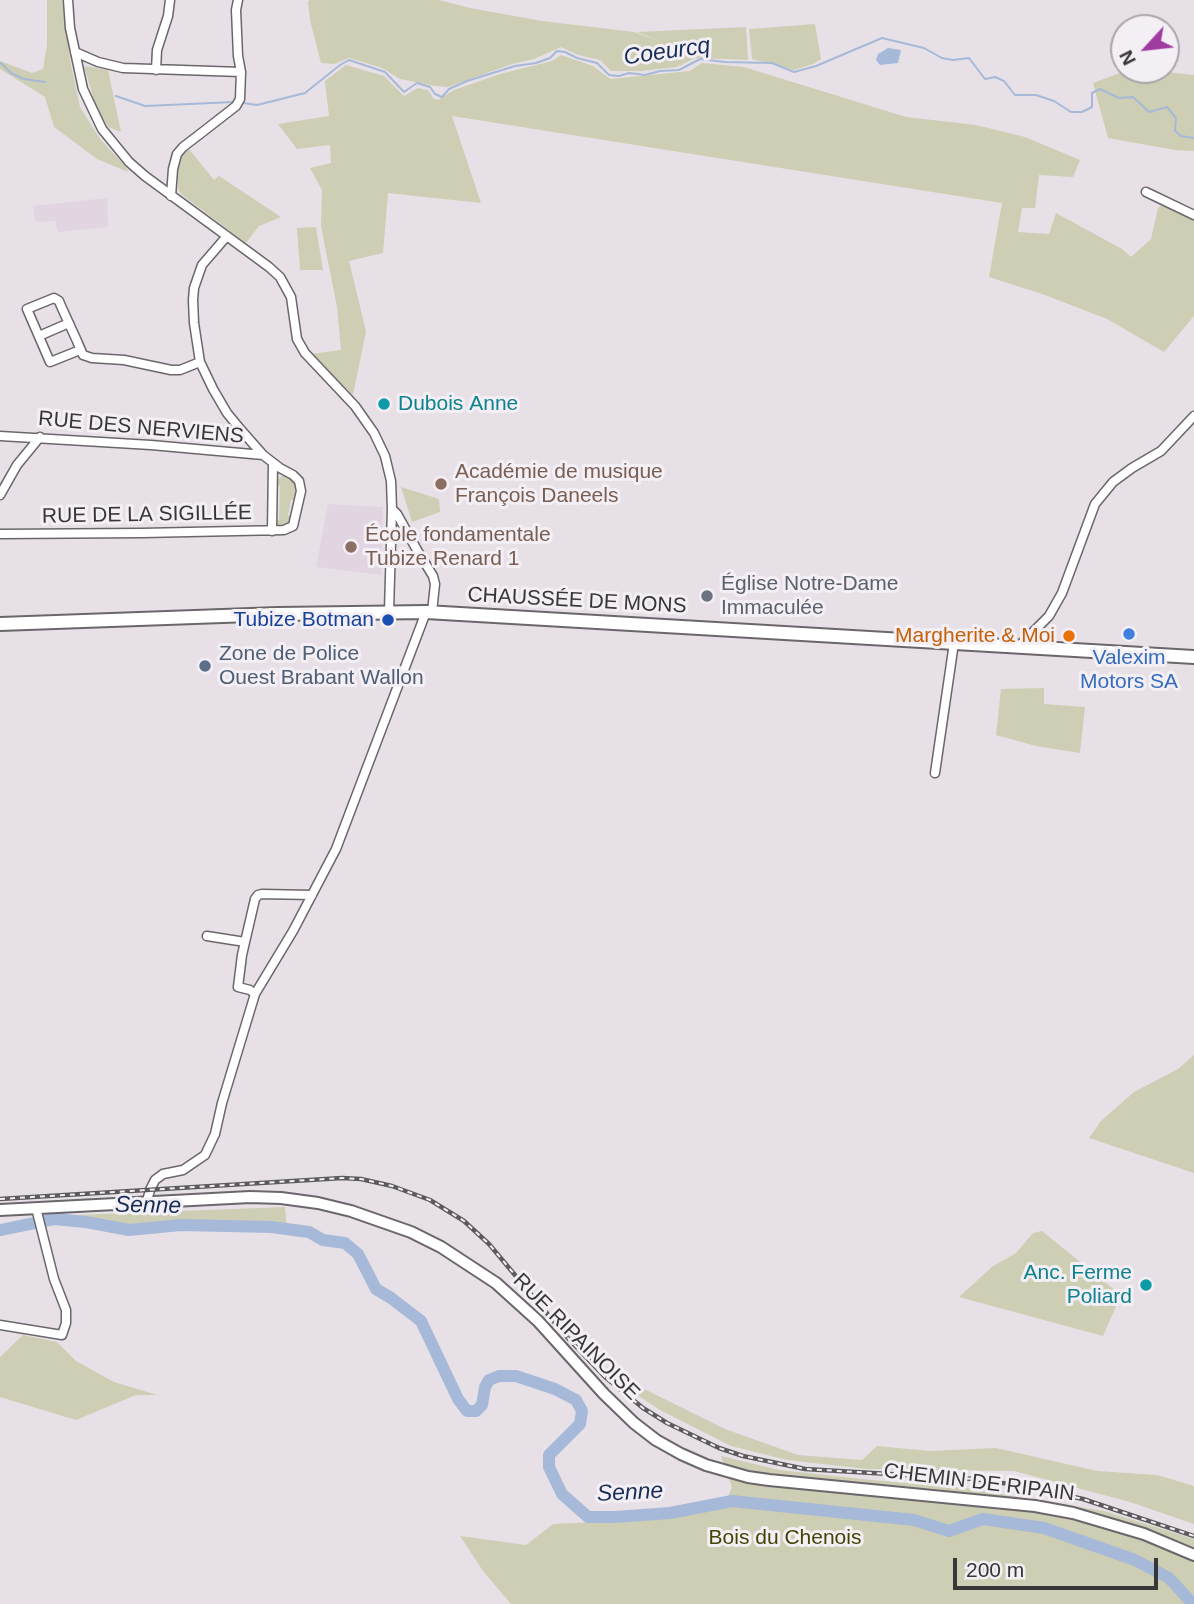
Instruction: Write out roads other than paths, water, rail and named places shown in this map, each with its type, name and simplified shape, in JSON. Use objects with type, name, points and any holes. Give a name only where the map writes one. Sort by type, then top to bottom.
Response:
[{"type":"main road","name":"CHAUSSÉE DE MONS","points":[[0,624],[389,611],[429,612],[1194,657]]},
{"type":"street","points":[[156,70],[157,50],[170,0]]},
{"type":"street","points":[[171,195],[177,154],[239,101],[241,72],[236,10],[238,0]]},
{"type":"street","points":[[68,2],[83,89],[102,128],[136,169],[280,277],[291,297],[297,339],[304,353],[355,406],[374,433],[385,456],[391,481],[389,611]]},
{"type":"street","points":[[75,52],[98,62],[123,68],[241,72]]},
{"type":"street","points":[[1146,192],[1194,215]]},
{"type":"street","points":[[227,236],[202,265],[192,300],[194,324],[200,362],[227,413],[273,463],[272,531]]},
{"type":"street","points":[[80,350],[50,362],[27,309],[54,298],[59,301],[80,350],[83,355],[92,358],[124,360],[171,370],[180,370],[200,362]]},
{"type":"street","points":[[39,336],[69,323]]},
{"type":"street","points":[[1020,646],[1049,615],[1062,593],[1095,504],[1112,482],[1161,451],[1194,416]]},
{"type":"street","name":"RUE DES NERVIENS","points":[[0,436],[263,455]]},
{"type":"street","points":[[0,495],[17,465],[40,437]]},
{"type":"street","name":"RUE DE LA SIGILLÉE","points":[[0,534],[288,530],[295,521],[301,487],[296,477],[273,463]]},
{"type":"street","points":[[147,1202],[149,1190],[155,1180],[163,1174],[183,1170],[205,1155],[215,1134],[255,994],[293,931],[336,849],[429,612],[435,584],[433,576],[397,514],[391,509]]},
{"type":"street","points":[[935,774],[954,643]]},
{"type":"street","points":[[255,994],[238,987],[255,899],[258,895],[312,895]]},
{"type":"street","points":[[207,936],[245,942]]},
{"type":"street","name":"RUE RIPAINOISE","points":[[0,1210],[37,1212],[250,1196],[318,1203],[351,1211],[411,1232],[441,1247],[515,1299],[604,1394],[656,1440],[681,1454],[728,1472],[769,1480],[835,1486]]},
{"type":"street","points":[[0,1325],[62,1335],[66,1310],[54,1279],[37,1212]]},
{"type":"street","name":"CHEMIN DE RIPAIN","points":[[835,1486],[1035,1506],[1073,1513],[1144,1534],[1194,1555]]},
{"type":"water","points":[[888,48],[901,50],[898,63],[880,65],[876,60],[878,54]]},
{"type":"waterway","name":"Coeurcq","points":[[243,103],[257,105],[305,93],[349,60],[385,72],[404,92],[417,83],[430,87],[435,94],[442,97],[449,89],[467,81],[515,66],[536,63],[550,58],[557,51],[597,63],[609,75],[619,76],[679,70],[700,59],[772,63],[794,72],[816,66],[882,38],[924,48],[942,58],[969,58],[985,79],[995,77],[1004,81],[1015,95],[1036,95],[1054,101],[1071,112],[1082,112],[1092,107],[1092,93],[1100,89],[1119,98],[1133,97],[1149,112],[1167,107],[1176,118],[1175,131],[1181,136],[1194,138]]},
{"type":"waterway","name":"Coeurcq","points":[[0,63],[11,73],[24,79],[45,82]]},
{"type":"waterway","name":"Coeurcq","points":[[116,96],[145,106],[234,102]]},
{"type":"waterway","name":"Senne","points":[[0,1230],[54,1219],[129,1230],[181,1225],[271,1227],[309,1232],[323,1240],[345,1243],[358,1254],[376,1289],[421,1321],[458,1399],[467,1411],[476,1411],[482,1405],[489,1380],[499,1376],[516,1376],[555,1389],[576,1400],[582,1411],[580,1424],[549,1455],[549,1467],[562,1494],[588,1517],[670,1513],[732,1501],[914,1520],[949,1531],[983,1519],[1044,1528],[1135,1560],[1169,1578],[1193,1604]]},
{"type":"railway","points":[[0,1199],[342,1178],[392,1186],[430,1200],[464,1221],[489,1244],[566,1336],[605,1377],[643,1408],[667,1423],[719,1448],[805,1469],[974,1479],[1024,1486],[1083,1499],[1194,1536]]},
{"type":"place","name":"Dubois Anne","points":[[384,404]]},
{"type":"place","name":"Académie de musique François Daneels","points":[[441,484]]},
{"type":"place","name":"École fondamentale Tubize Renard 1","points":[[351,547]]},
{"type":"place","name":"Église Notre-Dame Immaculée","points":[[707,596]]},
{"type":"place","name":"Tubize Botman","points":[[388,620]]},
{"type":"place","name":"Valexim Motors SA","points":[[1129,634]]},
{"type":"place","name":"Margherite & Moi","points":[[1069,636]]},
{"type":"place","name":"Zone de Police Ouest Brabant Wallon","points":[[205,666]]},
{"type":"place","name":"Anc. Ferme Poliard","points":[[1146,1285]]},
{"type":"park label","name":"Bois du Chenois","points":[[785,1538]]}]
